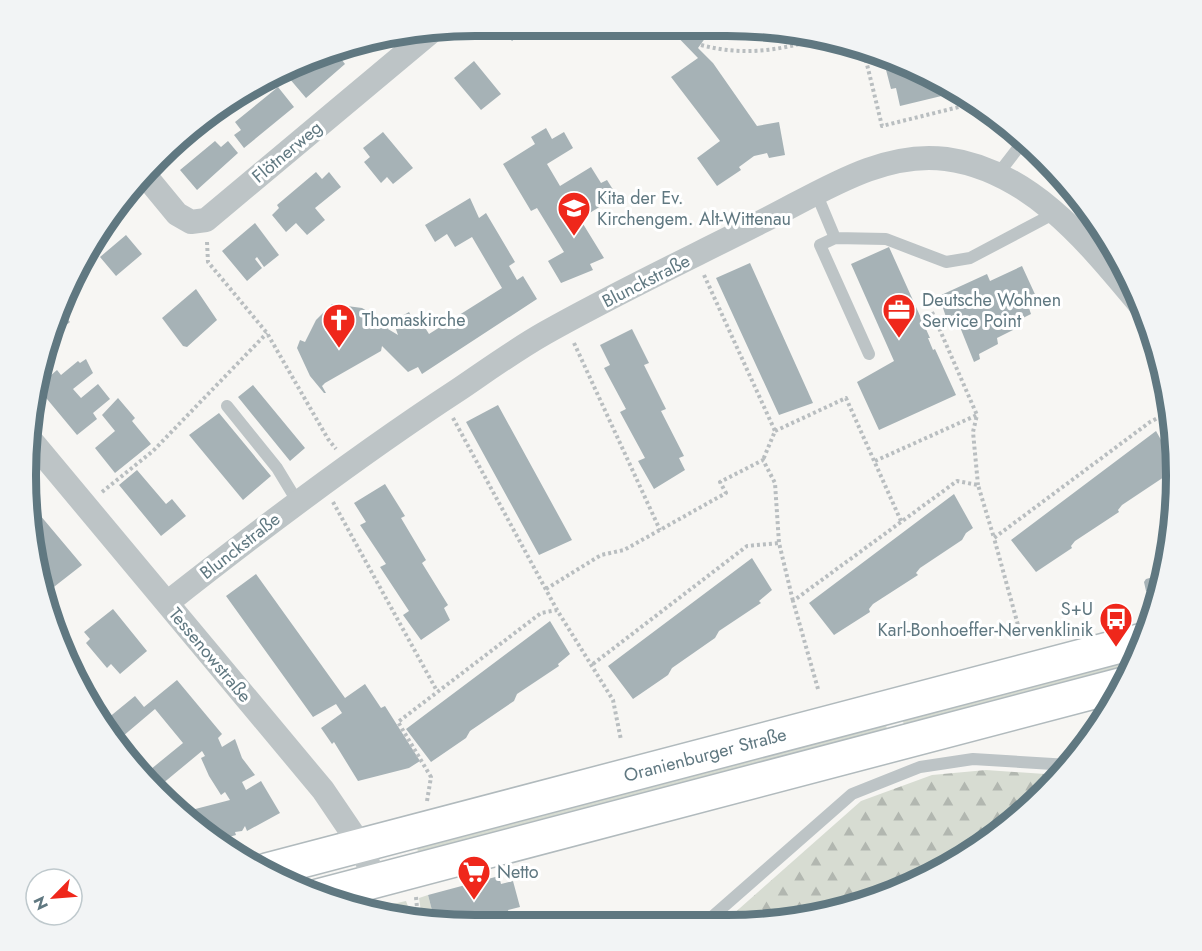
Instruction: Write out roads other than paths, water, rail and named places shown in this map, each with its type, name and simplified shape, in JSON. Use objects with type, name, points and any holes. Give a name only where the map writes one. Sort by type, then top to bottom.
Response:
[{"type":"main road","name":"Oranienburger Straße","points":[[277,868],[1134,642]]},
{"type":"main road","name":"Oranienburger Straße","points":[[334,892],[1111,687]]},
{"type":"street","name":"Flötnerweg","points":[[150,181],[177,214],[191,222],[206,220],[422,40]]},
{"type":"street","name":"Blunckstraße","points":[[167,603],[297,501],[389,434],[544,333],[817,195],[886,164],[913,158],[944,159],[970,163],[998,174],[1028,191],[1055,213],[1084,241],[1123,286]]},
{"type":"street","name":"Tessenowstraße","points":[[37,447],[323,790],[361,846],[375,881]]},
{"type":"lane","points":[[998,174],[1019,147]]},
{"type":"lane","points":[[817,195],[835,238]]},
{"type":"lane","points":[[869,354],[820,245],[835,238],[886,239],[946,262],[970,258],[1055,213]]},
{"type":"lane","points":[[227,406],[278,468],[297,501]]},
{"type":"lane","points":[[714,915],[852,794],[920,767],[974,759],[1058,764]]},
{"type":"place","name":"Kita der Ev. Kirchengem. Alt-Wittenau","points":[[574,237]]},
{"type":"place","name":"Deutsche Wohnen Service Point","points":[[899,339]]},
{"type":"place","name":"Thomaskirche","points":[[339,349]]},
{"type":"place","name":"S+U Karl-Bonhoeffer-Nervenklinik","points":[[1116,648]]},
{"type":"place","name":"Netto","points":[[474,901]]}]
